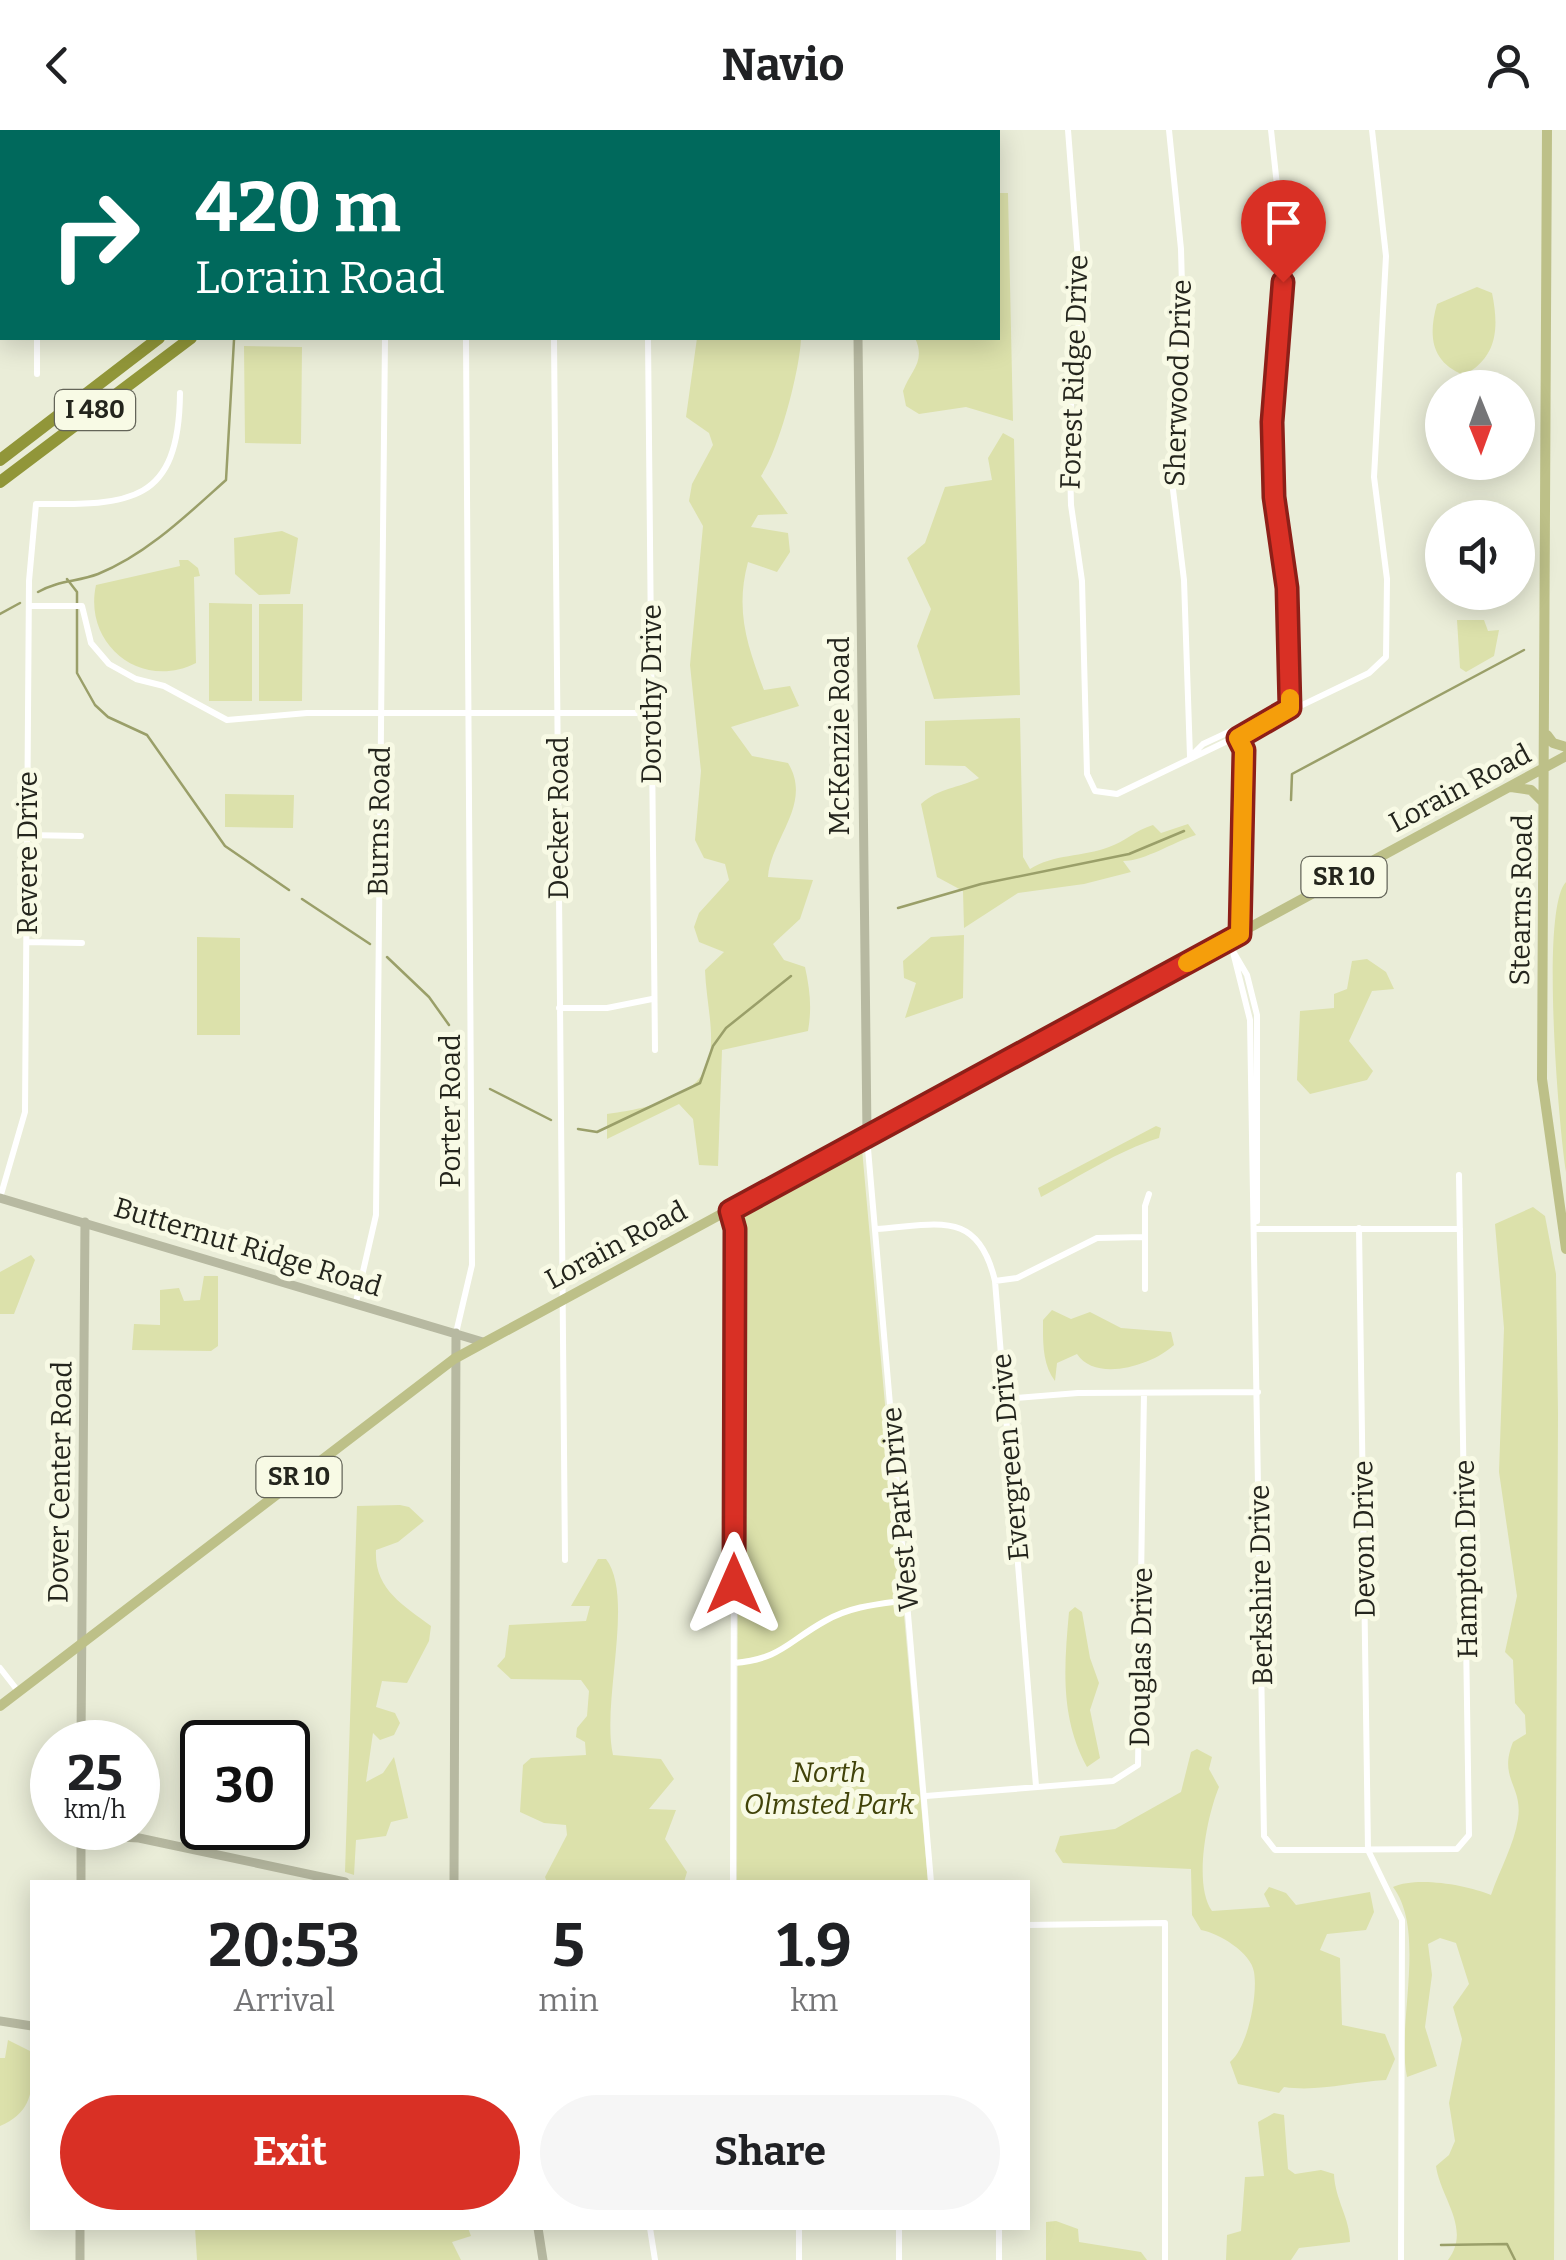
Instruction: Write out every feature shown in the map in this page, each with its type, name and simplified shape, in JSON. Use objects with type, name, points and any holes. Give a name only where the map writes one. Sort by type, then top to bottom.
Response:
[{"type":"highway","name":"I 480","points":[[0,460],[155,340]]},
{"type":"highway","name":"I 480","points":[[0,482],[188,340]]},
{"type":"main road","name":"Stearns Road","points":[[1546,130],[1542,1080],[1566,1249]]},
{"type":"main road","points":[[1545,732],[1553,743],[1566,746]]},
{"type":"main road","name":"Lorain Road","points":[[0,1706],[454,1359],[1227,941],[1240,929],[1566,756]]},
{"type":"main road","points":[[1506,789],[1529,790],[1545,804]]},
{"type":"street","name":"Forest Ridge Drive","points":[[1068,130],[1081,299],[1069,425],[1071,505],[1082,581],[1086,774],[1096,791],[1117,794],[1190,757]]},
{"type":"street","name":"Sherwood Drive","points":[[1169,130],[1181,249],[1182,324],[1170,465],[1184,580],[1190,757]]},
{"type":"street","points":[[1271,130],[1284,250],[1281,346],[1272,422],[1274,497],[1287,588],[1290,708]]},
{"type":"street","points":[[1190,757],[1239,739],[1290,708],[1370,673],[1386,657],[1388,579],[1374,477],[1386,256],[1372,130]]},
{"type":"street","points":[[37,374],[38,340]]},
{"type":"street","name":"Burns Road","points":[[356,1302],[376,1215],[385,340]]},
{"type":"street","name":"Porter Road","points":[[454,1880],[454,1359],[472,1265],[466,340]]},
{"type":"street","name":"Decker Road","points":[[554,340],[565,1560]]},
{"type":"street","name":"Dorothy Drive","points":[[648,340],[652,999],[656,1050]]},
{"type":"street","name":"McKenzie Road","points":[[858,340],[867,1135]]},
{"type":"street","name":"Revere Drive","points":[[0,1198],[25,1112],[29,606],[36,504],[123,502],[142,492],[172,460],[180,425],[180,393]]},
{"type":"street","points":[[29,606],[77,605],[85,610],[91,643],[109,664],[136,680],[172,690],[220,718],[240,722],[299,714],[651,713]]},
{"type":"street","points":[[1190,757],[1203,744],[1280,708],[1290,708]]},
{"type":"street","points":[[1238,728],[1244,750],[1240,929]]},
{"type":"street","points":[[27,835],[81,836]]},
{"type":"street","name":"Berkshire Drive","points":[[1227,941],[1244,978],[1254,1021],[1264,1836],[1275,1850],[1368,1850]]},
{"type":"street","points":[[27,942],[82,943]]},
{"type":"street","points":[[560,1008],[607,1008],[652,999]]},
{"type":"street","name":"West Park Drive","points":[[867,1135],[931,1880]]},
{"type":"street","name":"Hampton Drive","points":[[1368,1850],[1457,1849],[1468,1836],[1459,1175]]},
{"type":"street","points":[[1145,1289],[1144,1237],[1149,1194]]},
{"type":"street","name":"Butternut Ridge Road","points":[[0,1198],[483,1342]]},
{"type":"street","points":[[730,1211],[735,1229],[733,1880]]},
{"type":"street","name":"Dover Center Road","points":[[81,1720],[85,1222]]},
{"type":"street","name":"Evergreen Drive","points":[[876,1229],[951,1224],[972,1232],[988,1252],[995,1281],[1036,1786]]},
{"type":"street","points":[[1257,1226],[1460,1229]]},
{"type":"street","name":"Devon Drive","points":[[1360,1228],[1368,1850]]},
{"type":"street","points":[[995,1281],[1018,1278],[1096,1238],[1144,1237]]},
{"type":"street","points":[[1005,1399],[1144,1392],[1258,1392]]},
{"type":"street","name":"Douglas Drive","points":[[926,1796],[1113,1781],[1138,1765],[1144,1392]]},
{"type":"street","points":[[734,1663],[777,1655],[822,1622],[858,1606],[908,1600]]},
{"type":"street","points":[[0,1668],[19,1692]]},
{"type":"street","points":[[160,1842],[336,1880]]},
{"type":"street","points":[[81,1850],[81,1880]]},
{"type":"street","points":[[1368,1850],[1402,1920],[1401,2260]]},
{"type":"street","points":[[1030,1925],[1165,1923],[1165,2260]]},
{"type":"street","points":[[0,2021],[30,2026]]},
{"type":"street","points":[[80,2230],[80,2260]]},
{"type":"street","points":[[538,2230],[543,2260]]},
{"type":"street","points":[[650,2230],[656,2260]]},
{"type":"street","points":[[799,2230],[799,2260]]},
{"type":"street","points":[[898,2260],[899,2230]]},
{"type":"street","points":[[999,2230],[999,2260]]},
{"type":"green space","points":[[1000,193],[1008,193],[1013,421],[966,407],[919,414],[906,406],[903,391],[918,360],[916,340],[1000,340]]},
{"type":"green space","points":[[1477,287],[1492,293],[1493,340],[1484,359],[1472,370],[1453,370],[1439,355],[1433,337],[1437,304]]},
{"type":"green space","points":[[697,340],[801,340],[787,409],[761,476],[788,514],[758,515],[751,527],[788,533],[790,552],[777,572],[748,562],[743,596],[748,642],[764,690],[790,686],[799,706],[731,727],[752,756],[788,763],[794,778],[793,807],[768,877],[813,880],[800,919],[773,944],[784,960],[805,967],[809,1023],[808,1031],[722,1050],[718,1166],[699,1165],[693,1119],[679,1104],[607,1139],[607,1114],[670,1099],[696,1082],[705,1069],[711,1034],[705,970],[724,952],[699,942],[694,927],[699,913],[729,880],[725,864],[704,858],[695,840],[701,771],[690,665],[703,526],[689,501],[692,484],[713,445],[709,433],[686,417]]},
{"type":"green space","points":[[244,346],[302,347],[301,444],[245,443]]},
{"type":"green space","points":[[1003,433],[1014,439],[1020,695],[934,699],[917,646],[931,609],[907,558],[925,543],[945,487],[992,480],[988,458]]},
{"type":"green space","points":[[282,531],[298,538],[290,594],[259,595],[235,574],[234,538]]},
{"type":"green space","points":[[179,560],[188,560],[198,568],[200,576],[194,577],[196,663],[175,670],[155,671],[137,666],[120,657],[98,626],[94,606],[96,585],[180,566]]},
{"type":"green space","points":[[209,603],[252,604],[252,701],[209,701]]},
{"type":"green space","points":[[259,604],[303,604],[302,701],[259,701]]},
{"type":"green space","points":[[1457,620],[1484,620],[1488,631],[1499,630],[1494,656],[1466,672],[1460,668]]},
{"type":"green space","points":[[1020,718],[1023,857],[1030,869],[1109,847],[1153,825],[1161,833],[1188,824],[1196,835],[1123,861],[1131,872],[1084,884],[1018,893],[964,928],[963,891],[937,877],[921,804],[942,791],[979,778],[965,766],[925,765],[925,721]]},
{"type":"green space","points":[[225,794],[294,795],[293,828],[225,827]]},
{"type":"green space","points":[[1566,882],[1566,1172],[1556,1068],[1553,974],[1558,900]]},
{"type":"green space","points":[[964,935],[963,998],[905,1018],[916,983],[904,978],[903,961],[931,937]]},
{"type":"green space","points":[[197,937],[240,938],[240,1035],[197,1035]]},
{"type":"green space","points":[[1367,959],[1386,972],[1394,989],[1372,991],[1349,1041],[1373,1071],[1367,1080],[1310,1094],[1297,1080],[1300,1011],[1334,1008],[1334,994],[1347,989],[1352,961]]},
{"type":"green space","points":[[1156,1126],[1161,1128],[1159,1138],[1113,1157],[1041,1197],[1038,1188]]},
{"type":"green space","name":"North Olmsted Park","points":[[862,1149],[928,1880],[737,1880],[739,1219]]},
{"type":"green space","points":[[1533,1207],[1545,1216],[1556,1274],[1554,2260],[1448,2260],[1455,2248],[1456,2225],[1436,2166],[1449,2155],[1455,2141],[1449,2103],[1462,2039],[1453,2007],[1469,1984],[1456,1943],[1440,1938],[1428,1944],[1432,1975],[1425,2027],[1437,2066],[1407,2077],[1408,1928],[1393,1887],[1415,1882],[1442,1883],[1491,1895],[1516,1829],[1519,1807],[1509,1774],[1509,1755],[1513,1742],[1526,1734],[1525,1715],[1515,1703],[1513,1660],[1505,1652],[1517,1596],[1499,1472],[1504,1328],[1495,1224]]},
{"type":"green space","points":[[31,1255],[35,1260],[14,1314],[0,1314],[0,1272]]},
{"type":"green space","points":[[204,1276],[218,1276],[218,1346],[211,1351],[132,1350],[134,1324],[160,1325],[160,1290],[179,1288],[184,1301],[200,1300]]},
{"type":"green space","points":[[1052,1310],[1071,1319],[1090,1312],[1121,1328],[1171,1332],[1174,1345],[1153,1359],[1125,1368],[1097,1368],[1077,1354],[1057,1363],[1055,1381],[1045,1360],[1043,1344],[1043,1320]]},
{"type":"green space","points":[[357,1506],[409,1507],[424,1521],[398,1542],[376,1550],[377,1564],[392,1595],[431,1626],[429,1641],[407,1683],[382,1681],[376,1707],[395,1713],[400,1723],[394,1735],[380,1740],[373,1733],[366,1782],[383,1773],[394,1757],[408,1818],[391,1822],[386,1836],[356,1840],[354,1875],[345,1872]]},
{"type":"green space","points":[[598,1559],[606,1559],[618,1598],[610,1733],[613,1755],[661,1759],[674,1779],[649,1809],[676,1810],[665,1839],[687,1872],[685,1880],[546,1880],[567,1835],[566,1825],[544,1823],[520,1812],[523,1765],[531,1758],[586,1755],[585,1742],[576,1737],[577,1728],[587,1716],[589,1691],[581,1680],[511,1679],[497,1666],[505,1657],[509,1625],[586,1621],[590,1606],[571,1606]]},
{"type":"green space","points":[[1075,1607],[1082,1612],[1099,1683],[1090,1710],[1100,1758],[1087,1767],[1072,1730],[1066,1692],[1069,1612]]},
{"type":"green space","points":[[1197,1749],[1212,1757],[1209,1769],[1219,1787],[1210,1815],[1203,1868],[1206,1899],[1212,1911],[1270,1907],[1264,1894],[1269,1887],[1286,1893],[1296,1905],[1370,1892],[1374,1912],[1366,1930],[1327,1934],[1320,1950],[1340,1958],[1342,2025],[1385,2034],[1395,2059],[1386,2080],[1322,2088],[1284,2087],[1279,2093],[1238,2084],[1230,2062],[1242,2045],[1250,2020],[1254,1972],[1247,1957],[1233,1945],[1201,1930],[1192,1915],[1191,1869],[1063,1863],[1055,1851],[1060,1836],[1115,1829],[1181,1792],[1191,1752]]},
{"type":"green space","points":[[8,2040],[30,2051],[30,2093],[20,2113],[0,2126],[0,2058],[5,2058]]},
{"type":"green space","points":[[1274,2113],[1284,2115],[1288,2169],[1295,2174],[1321,2170],[1334,2174],[1350,2242],[1299,2248],[1291,2260],[1226,2260],[1227,2235],[1241,2231],[1245,2177],[1264,2176],[1258,2122]]},
{"type":"green space","points":[[1056,2221],[1078,2229],[1079,2242],[1141,2252],[1147,2260],[1046,2260],[1046,2222]]},
{"type":"green space","points":[[195,2230],[469,2230],[471,2236],[452,2242],[461,2260],[197,2260]]},
{"type":"waterway","points":[[38,592],[98,574],[133,556],[166,533],[226,480],[234,340]]},
{"type":"waterway","points":[[67,579],[77,592],[77,673],[95,705],[108,717],[147,735],[225,846],[289,890]]},
{"type":"waterway","points":[[0,614],[20,603]]},
{"type":"waterway","points":[[1291,800],[1292,774],[1524,650]]},
{"type":"waterway","points":[[898,908],[981,884],[1129,854],[1184,831]]},
{"type":"waterway","points":[[302,899],[370,944]]},
{"type":"waterway","points":[[387,957],[429,997],[449,1025]]},
{"type":"waterway","points":[[578,1129],[597,1132],[700,1083],[713,1046],[726,1028],[791,976]]},
{"type":"waterway","points":[[490,1089],[551,1120]]},
{"type":"waterway","points":[[1441,2245],[1507,2244],[1515,2260]]},
{"type":"slow traffic","points":[[1187,963],[1240,934],[1244,750],[1238,738],[1280,717],[1290,708],[1290,698]]},
{"type":"route","points":[[734,1584],[735,1229],[730,1211],[1240,934],[1244,750],[1238,738],[1290,708],[1287,588],[1274,497],[1272,422],[1281,346],[1283,282]]}]
